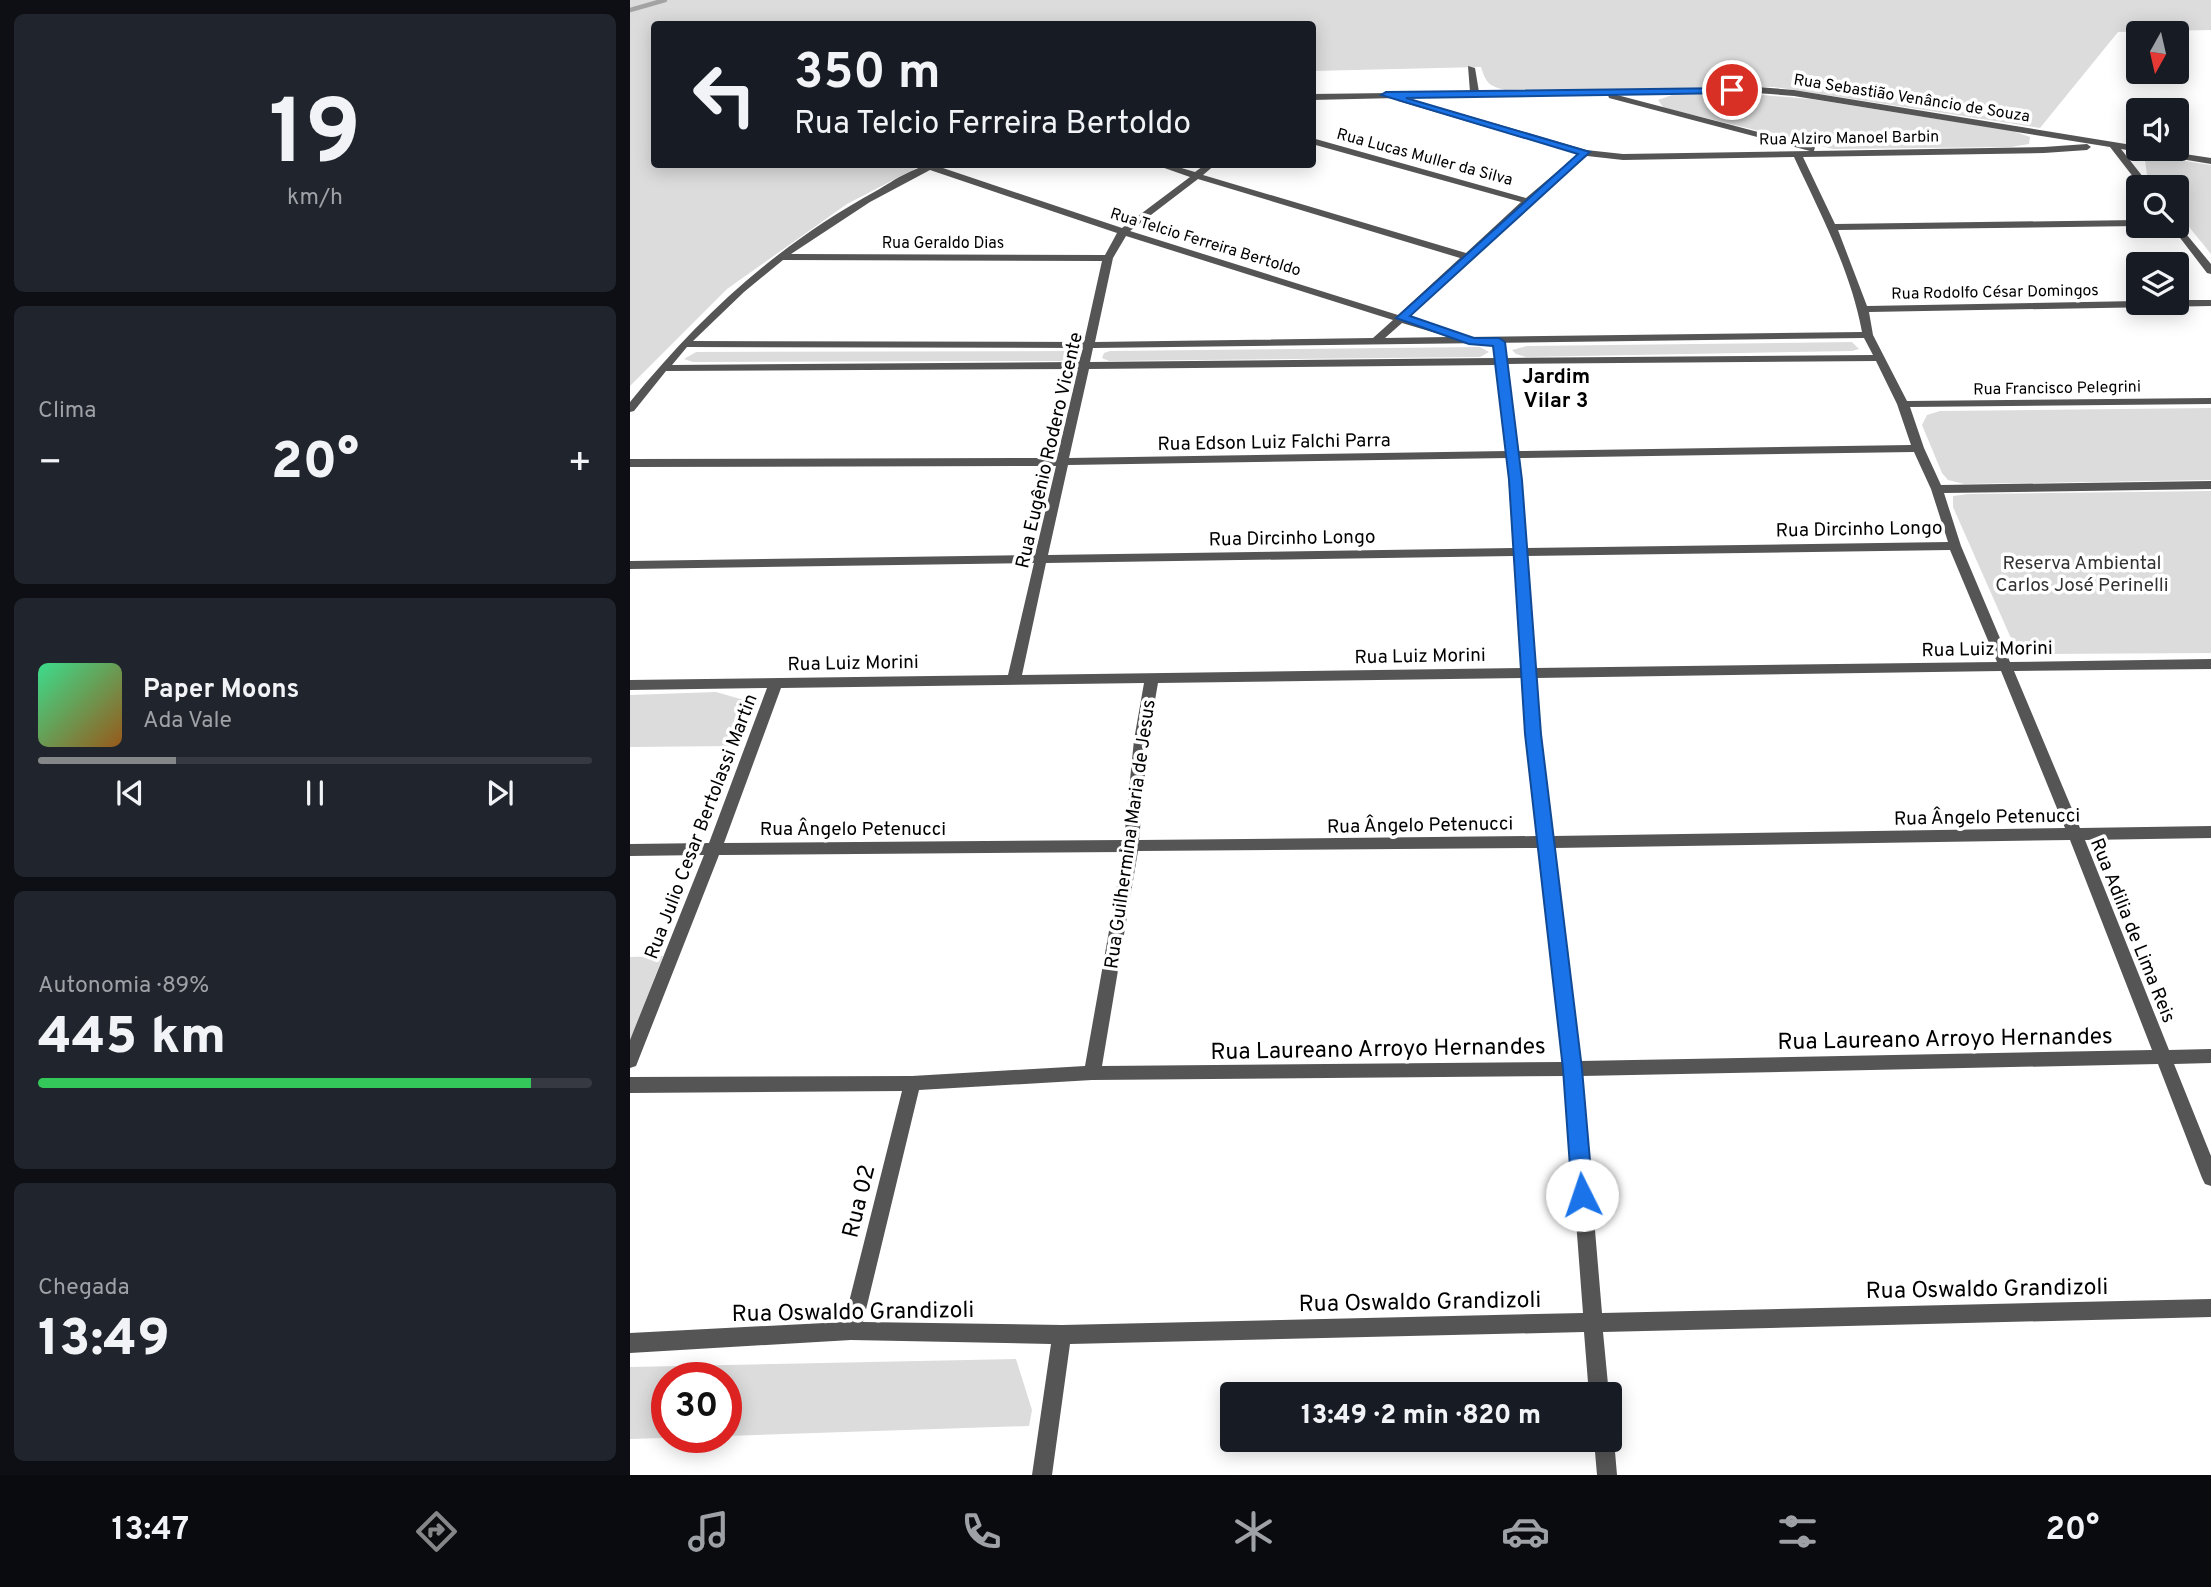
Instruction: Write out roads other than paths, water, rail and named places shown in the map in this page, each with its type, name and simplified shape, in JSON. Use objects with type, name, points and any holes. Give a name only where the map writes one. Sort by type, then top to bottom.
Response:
[{"type":"street","points":[[1471,68],[1475,94]]},
{"type":"street","name":"Rua Sebastião Venâncio de Souza","points":[[1316,97],[1757,90],[1794,93],[2211,161]]},
{"type":"street","points":[[1604,92],[1628,102],[1827,153]]},
{"type":"street","name":"Rua Alziro Manoel Barbin","points":[[1386,95],[1585,152],[1623,157],[2044,150],[2113,145]]},
{"type":"street","name":"Rua Lucas Muller da Silva","points":[[1316,142],[1528,201]]},
{"type":"street","points":[[2113,145],[2137,175]]},
{"type":"street","points":[[1376,341],[1585,152]]},
{"type":"street","name":"Rua Adilia de Lima Reis","points":[[1797,154],[1832,227],[1863,309],[1868,335],[1903,404],[1918,448],[1937,489],[1955,546],[2075,834],[2211,1178]]},
{"type":"street","points":[[630,409],[684,344],[779,257],[850,209],[929,168]]},
{"type":"street","name":"Rua Telcio Ferreira Bertoldo","points":[[939,168],[1123,232],[1473,342]]},
{"type":"street","points":[[1170,168],[1468,257]]},
{"type":"street","points":[[1123,232],[1207,168]]},
{"type":"street","points":[[1832,227],[2126,223]]},
{"type":"street","name":"Rua Eugênio Rodero Vicente","points":[[1014,679],[1108,258],[1123,232]]},
{"type":"street","points":[[2185,238],[2211,271]]},
{"type":"street","name":"Rua Geraldo Dias","points":[[779,257],[1108,258]]},
{"type":"street","name":"Rua Rodolfo César Domingos","points":[[1863,309],[2211,303]]},
{"type":"street","points":[[684,344],[1499,342],[1868,335]]},
{"type":"street","points":[[1499,342],[1513,455],[1529,673],[1546,842],[1573,1069],[1598,1382]]},
{"type":"street","points":[[665,368],[1084,368],[1501,360],[1881,358]]},
{"type":"street","name":"Rua Francisco Pelegrini","points":[[1903,404],[2211,401]]},
{"type":"street","name":"Rua Edson Luiz Falchi Parra","points":[[630,463],[1064,462],[1918,448]]},
{"type":"street","points":[[1937,489],[2211,485]]},
{"type":"street","name":"Rua Dircinho Longo","points":[[630,565],[1955,546]]},
{"type":"street","name":"Rua Luiz Morini","points":[[630,685],[2211,664]]},
{"type":"street","name":"Rua Guilhermina Maria de Jesus","points":[[1092,1073],[1131,846],[1141,740],[1152,677]]},
{"type":"street","name":"Rua Julio Cesar Bertolassi Martin","points":[[630,1061],[714,849],[776,682]]},
{"type":"street","name":"Rua Ângelo Petenucci","points":[[630,850],[1546,842],[2211,832]]},
{"type":"street","name":"Rua Laureano Arroyo Hernandes","points":[[630,1085],[912,1083],[1092,1073],[1573,1069],[2211,1056]]},
{"type":"street","name":"Rua 02","points":[[851,1331],[912,1083]]},
{"type":"street","name":"Rua Oswaldo Grandizoli","points":[[630,1343],[851,1331],[1062,1335],[2211,1308]]},
{"type":"street","points":[[1042,1475],[1062,1335]]},
{"type":"street","points":[[1605,1452],[1607,1475]]},
{"type":"waterway","points":[[630,10],[665,0]]},
{"type":"district","name":"Jardim Vilar 3","points":[[1556,388]]},
{"type":"park label","name":"Reserva Ambiental Carlos José Perinelli","points":[[2082,573]]}]
